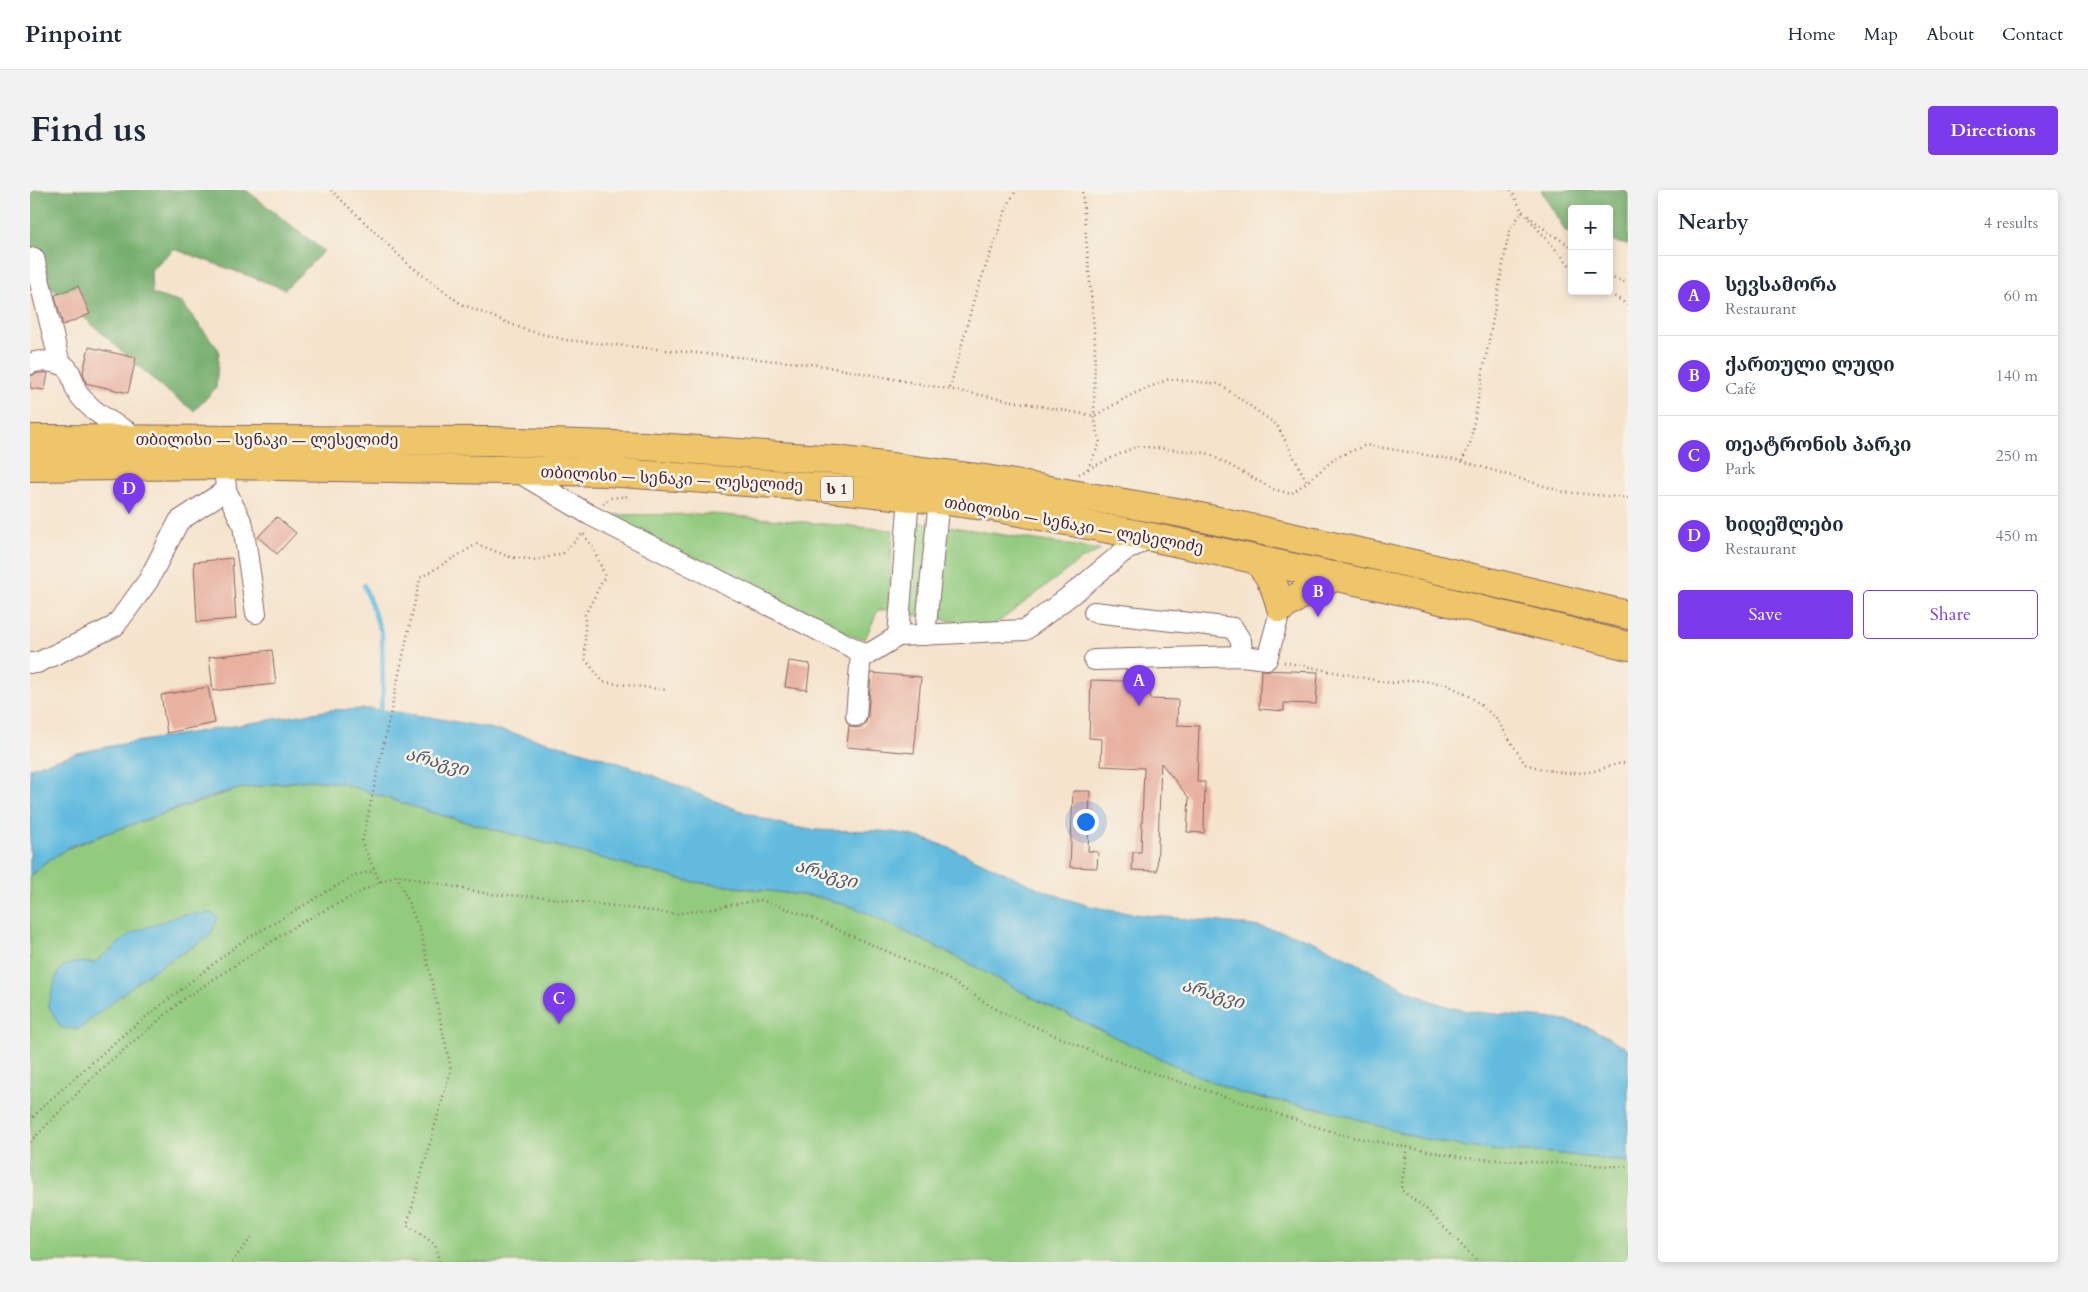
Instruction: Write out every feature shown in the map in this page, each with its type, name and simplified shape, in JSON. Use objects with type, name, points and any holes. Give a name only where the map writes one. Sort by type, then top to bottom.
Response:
[{"type":"highway","name":"თბილისი — სენაკი — ლესელიძე","points":[[30,439],[489,441],[644,446],[836,460],[991,480],[1182,513],[1428,567],[1628,615]]},
{"type":"highway","name":"თბილისი — სენაკი — ლესელიძე","points":[[30,467],[225,477],[515,471],[607,472],[830,488],[909,496],[993,507],[1151,537],[1336,576],[1628,646]]},
{"type":"highway","points":[[1255,559],[1268,572],[1281,608],[1336,576]]},
{"type":"lane","points":[[34,258],[60,364]]},
{"type":"lane","points":[[30,364],[34,361],[60,364],[67,368],[78,394],[95,412],[140,439]]},
{"type":"lane","points":[[515,471],[590,516],[864,654]]},
{"type":"lane","points":[[30,663],[37,663],[116,626],[148,581],[179,521],[225,477],[243,525],[256,613]]},
{"type":"lane","points":[[898,636],[909,496]]},
{"type":"lane","points":[[925,635],[939,500]]},
{"type":"lane","points":[[864,654],[898,636],[1025,630],[1123,552],[1151,537]]},
{"type":"lane","points":[[1094,660],[1242,656],[1267,659],[1281,608]]},
{"type":"lane","points":[[1094,612],[1233,628],[1241,641],[1242,656]]},
{"type":"lane","points":[[856,716],[864,654]]},
{"type":"path","points":[[331,190],[407,263],[460,304],[526,330],[566,340],[818,365],[1094,416],[1133,394],[1168,379],[1219,384],[1277,425],[1307,482]]},
{"type":"path","points":[[950,388],[974,299],[1007,207],[1016,190]]},
{"type":"path","points":[[1082,190],[1096,341],[1094,416],[1100,443],[1087,470]]},
{"type":"path","points":[[1511,190],[1522,211],[1568,263]]},
{"type":"path","points":[[1522,211],[1551,234],[1568,245]]},
{"type":"path","points":[[1462,461],[1470,443],[1509,232],[1522,211]]},
{"type":"path","points":[[1613,278],[1628,283]]},
{"type":"path","points":[[1612,295],[1628,305]]},
{"type":"path","points":[[1079,474],[1137,446],[1207,453],[1273,488],[1291,494],[1336,457],[1366,445],[1462,461],[1564,492],[1628,498]]},
{"type":"path","points":[[380,882],[362,843],[399,682],[420,578],[477,544],[510,557],[538,560],[563,553],[584,533],[594,550],[605,576],[585,615],[585,659],[604,682],[667,690]]},
{"type":"path","points":[[1267,659],[1390,682],[1415,680],[1446,684],[1471,697],[1496,718],[1524,764],[1548,771],[1576,774],[1595,771],[1618,763],[1628,763]]},
{"type":"path","points":[[30,1121],[41,1108],[124,1034],[240,943],[355,874],[375,871]]},
{"type":"path","points":[[397,876],[421,933],[451,1069],[407,1225],[435,1244],[439,1262]]},
{"type":"path","points":[[30,1142],[100,1070],[185,998],[300,923],[380,882],[397,876],[489,894],[542,897],[676,914],[761,900],[802,914],[945,977],[999,1011],[1106,1058],[1342,1135],[1465,1158],[1628,1167]]},
{"type":"path","points":[[1407,1147],[1401,1190],[1426,1208],[1478,1262]]},
{"type":"path","points":[[232,1262],[252,1238]]},
{"type":"green space","points":[[30,190],[246,190],[324,251],[285,289],[174,249],[151,270],[152,294],[182,303],[219,350],[216,388],[194,411],[163,388],[30,269]]},
{"type":"green space","points":[[1541,190],[1628,190],[1628,245],[1613,242],[1613,205],[1568,205],[1568,232],[1565,231]]},
{"type":"green space","points":[[713,514],[893,530],[888,610],[878,610],[865,639],[851,636],[606,515]]},
{"type":"green space","points":[[901,519],[1101,550],[1079,561],[992,627],[894,612]]},
{"type":"green space","points":[[310,780],[341,783],[433,813],[687,881],[818,897],[856,908],[959,958],[1035,999],[1182,1069],[1255,1097],[1328,1110],[1415,1137],[1461,1146],[1501,1151],[1553,1153],[1628,1162],[1628,1262],[30,1262],[30,878],[43,864],[61,851],[110,832],[238,789]]},
{"type":"water","name":"არაგვი","points":[[371,709],[498,730],[560,745],[622,764],[747,813],[789,826],[820,830],[883,831],[914,836],[958,851],[1042,890],[1086,905],[1136,914],[1238,924],[1288,933],[1330,949],[1409,991],[1450,1007],[1481,1013],[1560,1020],[1582,1025],[1628,1049],[1628,1162],[1553,1153],[1501,1151],[1461,1146],[1415,1137],[1328,1110],[1242,1094],[1182,1069],[1035,999],[959,958],[856,908],[818,897],[687,881],[433,813],[341,783],[310,780],[291,782],[238,789],[210,797],[71,846],[43,864],[30,878],[30,768],[78,753],[111,746],[331,710]]},
{"type":"water","points":[[213,913],[218,918],[210,936],[145,976],[79,1029],[61,1028],[48,1005],[56,977],[64,966],[80,962],[94,963],[133,932],[181,915]]},
{"type":"building","points":[[78,286],[90,314],[63,325],[55,295]]},
{"type":"building","points":[[89,347],[136,358],[128,393],[86,383],[83,372]]},
{"type":"building","points":[[48,373],[45,390],[30,388],[30,376]]},
{"type":"building","points":[[277,517],[296,533],[277,554],[258,537]]},
{"type":"building","points":[[232,558],[236,619],[197,622],[194,562]]},
{"type":"building","points":[[272,650],[276,684],[213,691],[209,657]]},
{"type":"building","points":[[789,661],[810,664],[807,690],[785,687]]},
{"type":"building","points":[[1261,670],[1318,672],[1316,704],[1284,703],[1284,711],[1259,709]]},
{"type":"building","points":[[871,673],[921,677],[914,753],[847,747],[849,725],[855,728],[861,727],[865,724],[868,717]]},
{"type":"building","points":[[1091,680],[1151,682],[1150,699],[1178,700],[1177,725],[1199,726],[1197,782],[1205,782],[1204,833],[1187,832],[1189,798],[1161,763],[1157,871],[1132,870],[1133,852],[1141,852],[1144,768],[1101,766],[1102,739],[1089,738]]},
{"type":"building","points":[[208,687],[215,723],[167,733],[161,695]]},
{"type":"building","points":[[1073,791],[1090,791],[1088,851],[1098,852],[1097,868],[1070,867]]},
{"type":"waterway","points":[[364,585],[382,634],[383,693],[380,715]]},
{"type":"place","name":"ხიდეშლები","points":[[129,514]]},
{"type":"place","name":"ქართული ლუდი","points":[[1318,617]]},
{"type":"place","name":"სევსამორა","points":[[1139,706]]},
{"type":"place","name":"თეატრონის პარკი","points":[[559,1024]]}]
